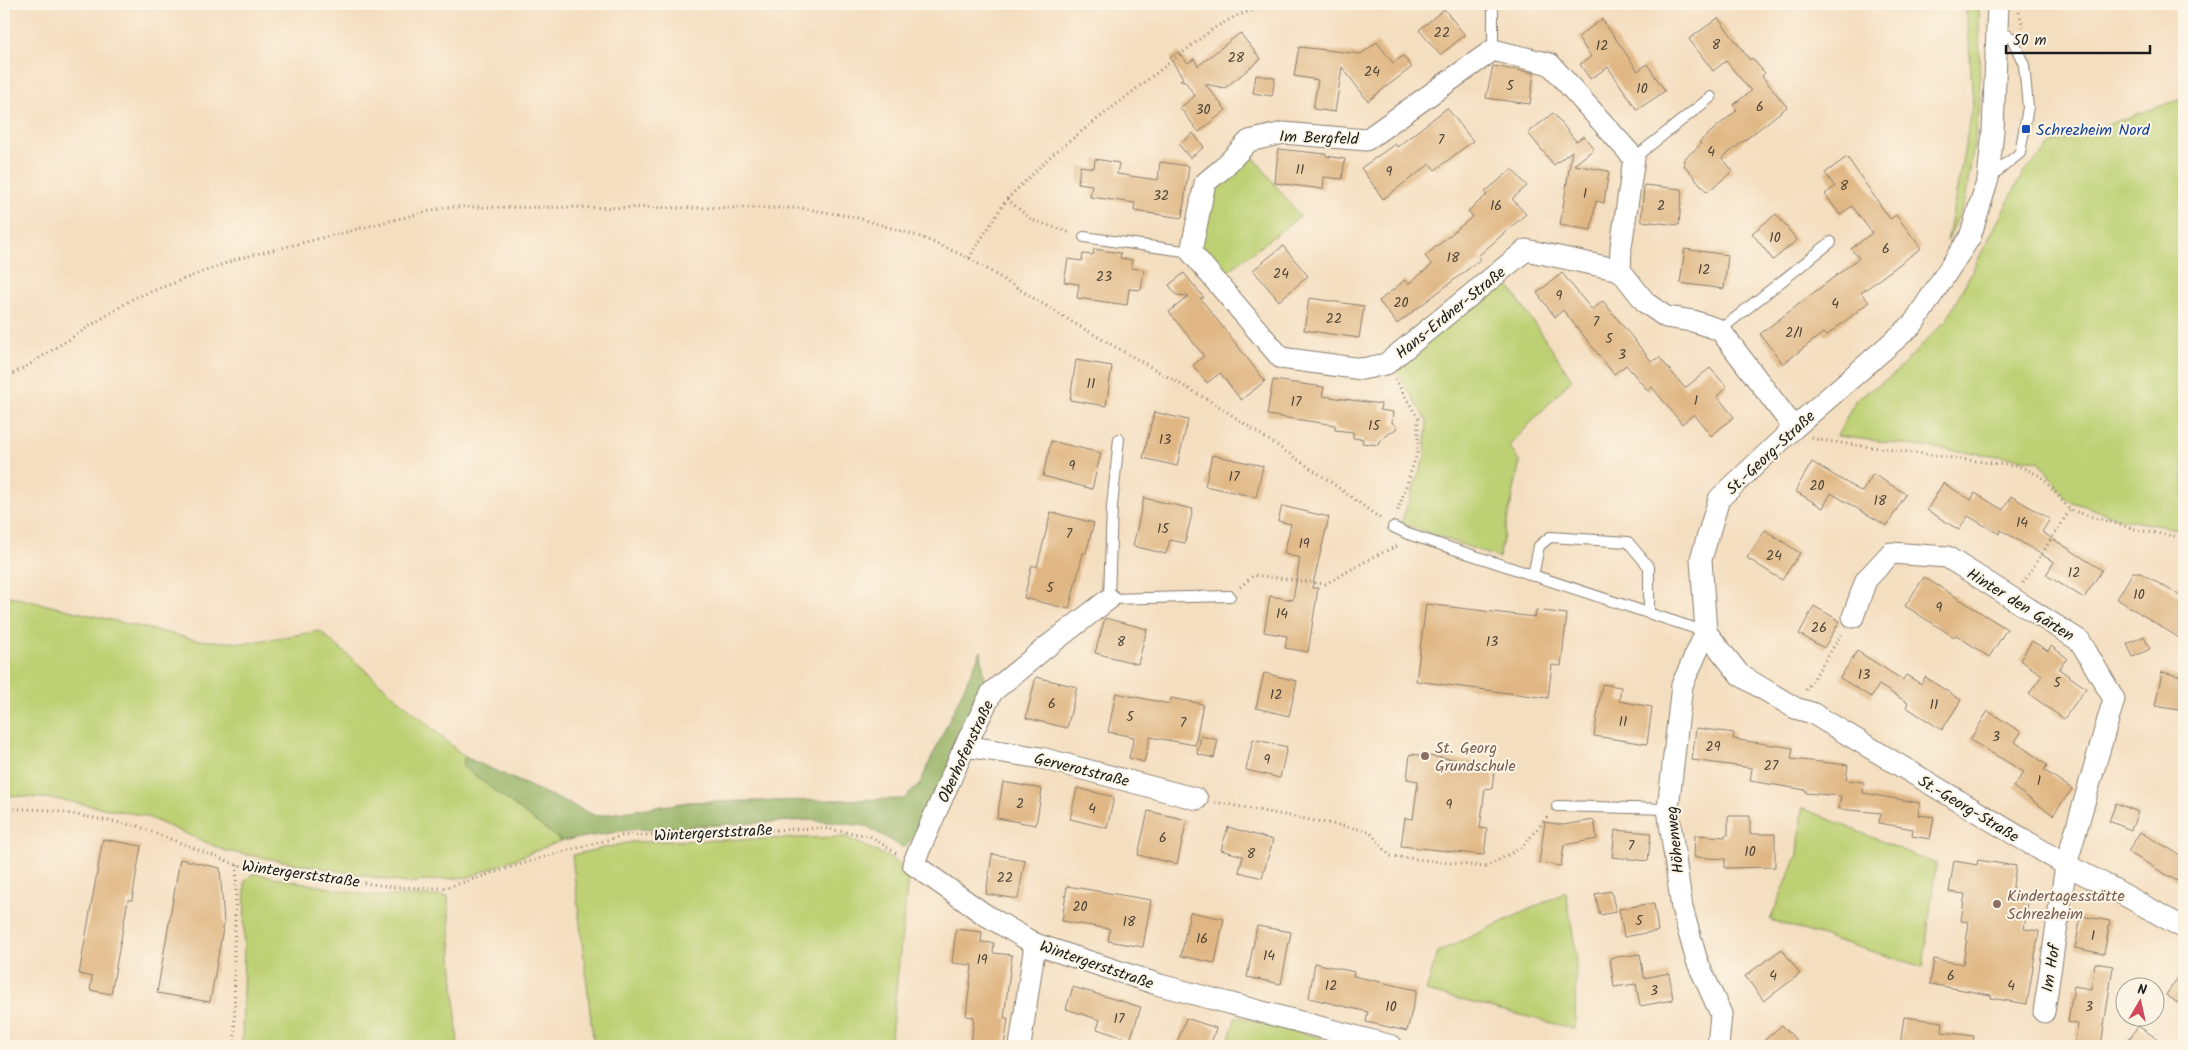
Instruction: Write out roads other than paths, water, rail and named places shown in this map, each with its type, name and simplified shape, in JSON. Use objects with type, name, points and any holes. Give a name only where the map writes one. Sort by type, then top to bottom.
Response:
[{"type":"street","name":"St.-Georg-Straße","points":[[1998,4],[1988,178],[1970,237],[1913,324],[1794,428],[1719,499],[1701,559],[1706,632],[1740,675],[1795,708],[1812,713],[2066,865],[2184,928]]},
{"type":"street","points":[[1493,50],[1550,64],[1634,158],[1621,247],[1620,270],[1646,303],[1666,318],[1693,321],[1720,330],[1794,428]]},
{"type":"street","name":"Im Bergfeld","points":[[1191,252],[1205,183],[1222,169],[1249,141],[1283,133],[1366,140],[1493,50]]},
{"type":"street","name":"Hans-Erdner-Straße","points":[[1191,252],[1281,358],[1362,369],[1386,364],[1526,250],[1620,270]]},
{"type":"street","name":"Hinter den Gärten","points":[[1853,617],[1866,580],[1891,553],[1947,557],[2080,641],[2114,699],[2066,865]]},
{"type":"street","name":"Oberhofenstraße","points":[[913,864],[965,746],[992,692],[1109,599]]},
{"type":"street","name":"Höhenweg","points":[[1706,632],[1682,685],[1668,809],[1682,908],[1697,961],[1721,1014],[1718,1046]]},
{"type":"street","name":"Gerverotstraße","points":[[965,746],[1041,758],[1197,799]]},
{"type":"street","name":"Wintergerststraße","points":[[913,864],[984,914],[1035,944],[1160,985],[1392,1046]]},
{"type":"street","name":"Im Hof","points":[[2044,1012],[2066,865]]},
{"type":"street","points":[[1020,1046],[1035,944]]},
{"type":"lane","points":[[1493,4],[1493,50]]},
{"type":"lane","points":[[1988,178],[2020,153],[2028,107],[2024,65],[2012,38],[1998,29]]},
{"type":"lane","points":[[1634,158],[1711,97]]},
{"type":"lane","points":[[1084,237],[1191,252]]},
{"type":"lane","points":[[1720,330],[1831,242]]},
{"type":"lane","points":[[1119,440],[1112,506],[1109,599],[1230,596]]},
{"type":"lane","points":[[1393,527],[1408,534],[1533,576],[1706,632]]},
{"type":"lane","points":[[1533,576],[1539,546],[1550,537],[1628,542],[1649,567],[1649,613]]},
{"type":"lane","points":[[1557,806],[1668,809]]},
{"type":"place","name":"Schrezheim Nord","points":[[2026,129]]},
{"type":"place","name":"St. Georg Grundschule","points":[[1425,756]]},
{"type":"place","name":"Kindertagesstätte Schrezheim","points":[[1997,904]]}]
